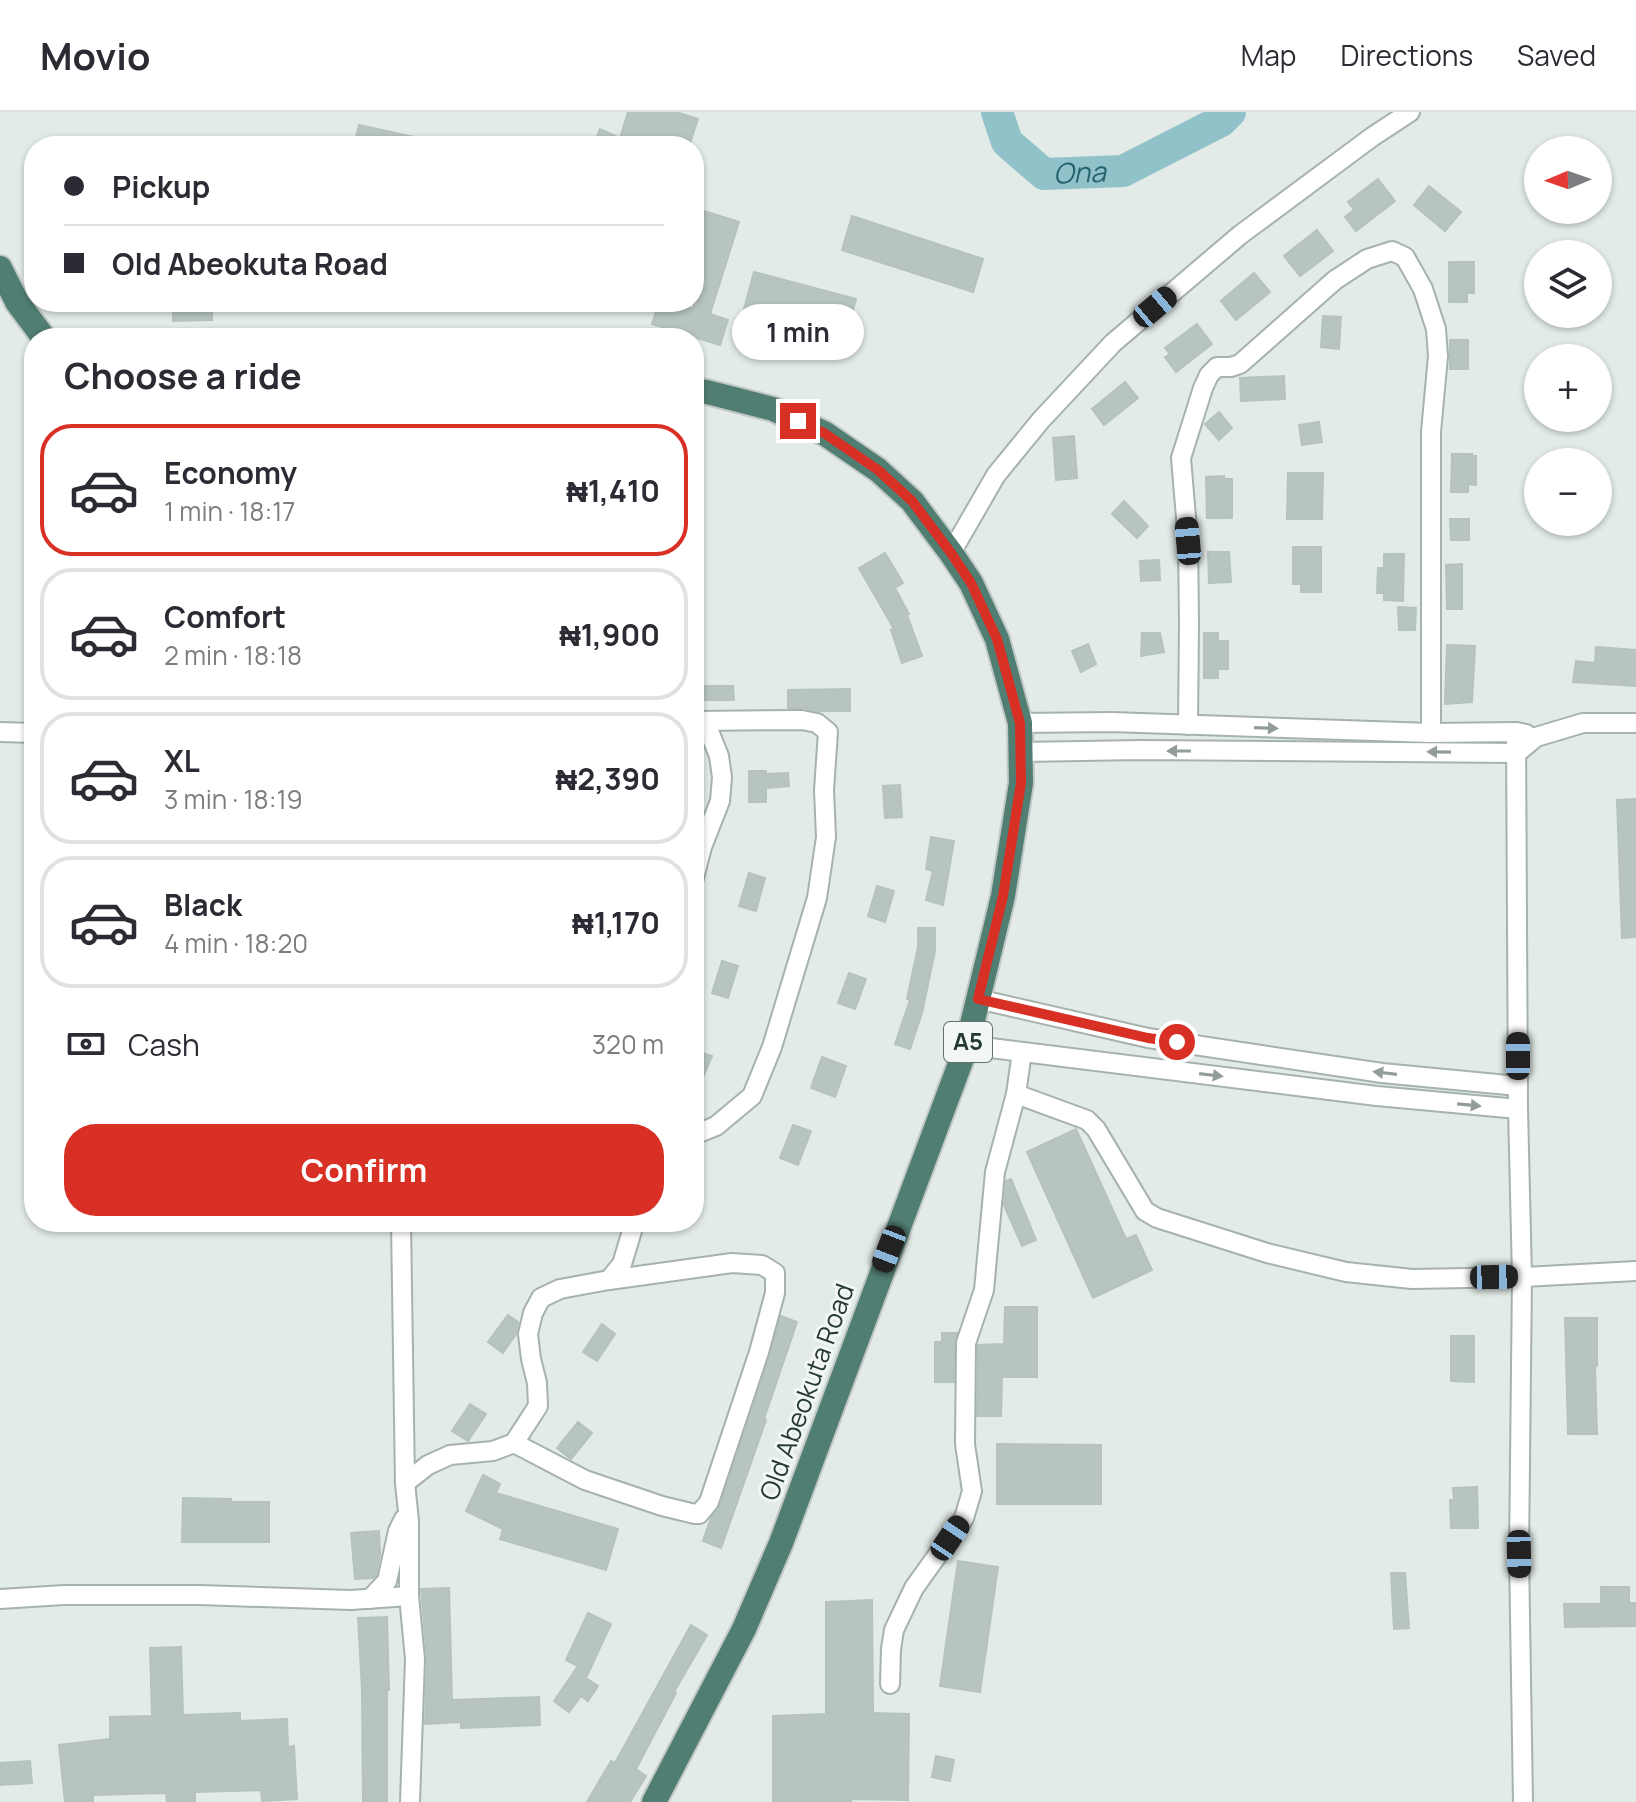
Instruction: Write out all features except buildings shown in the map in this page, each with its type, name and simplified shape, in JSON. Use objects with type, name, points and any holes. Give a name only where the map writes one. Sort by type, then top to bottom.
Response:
[{"type":"highway","points":[[1,271],[24,311]]},
{"type":"highway","name":"Old Abeokuta Road","points":[[654,1802],[744,1629],[781,1543],[967,1045],[1003,896],[1021,783],[1020,723],[997,639],[971,583],[912,501],[878,470],[824,433],[773,409],[704,392]]},
{"type":"street","points":[[951,553],[996,475],[1041,420],[1113,343],[1240,235],[1410,112]]},
{"type":"street","points":[[1188,725],[1188,541],[1181,458],[1203,388],[1217,367],[1240,364],[1335,280],[1367,259],[1392,251],[1405,257],[1423,289],[1436,329],[1438,356],[1431,432],[1431,733]]},
{"type":"street","points":[[704,721],[802,720],[817,723],[828,732],[824,790],[826,837],[817,898],[772,1047],[752,1096],[716,1126],[704,1131]]},
{"type":"street","points":[[1020,723],[1112,722],[1431,733],[1516,732],[1536,737]]},
{"type":"street","points":[[1021,752],[1517,753],[1536,737],[1583,723],[1636,723]]},
{"type":"street","points":[[704,728],[719,756],[722,777],[720,801],[704,842]]},
{"type":"street","points":[[0,732],[24,733]]},
{"type":"street","points":[[1516,732],[1522,1277],[1519,1554],[1523,1802]]},
{"type":"street","points":[[978,999],[1072,1040],[1112,1063],[1377,1096],[1518,1109]]},
{"type":"street","points":[[967,1045],[1022,1052],[1120,1032],[1382,1073],[1518,1086]]},
{"type":"street","points":[[1112,1063],[1120,1032]]},
{"type":"street","points":[[890,1684],[894,1630],[914,1588],[964,1518],[972,1491],[965,1444],[966,1343],[984,1290],[995,1172],[1016,1094],[1022,1052]]},
{"type":"street","points":[[1016,1094],[1087,1120],[1096,1129],[1145,1211],[1157,1218],[1267,1253],[1346,1272],[1412,1279],[1636,1271]]},
{"type":"street","points":[[401,1232],[405,1483],[409,1596],[415,1659],[410,1802]]},
{"type":"street","points":[[609,1280],[622,1264],[632,1232]]},
{"type":"street","points":[[405,1483],[428,1465],[450,1455],[493,1451],[514,1443],[538,1406],[528,1334],[533,1313],[541,1298],[560,1289],[609,1280],[732,1263],[762,1265],[775,1273],[775,1293],[759,1352],[709,1502],[699,1514],[662,1506],[585,1480],[514,1443]]},
{"type":"street","points":[[370,1599],[387,1581],[398,1531],[408,1510]]},
{"type":"street","points":[[0,1599],[64,1595],[199,1595],[351,1600],[409,1596]]},
{"type":"waterway","name":"Ona","points":[[997,112],[1007,142],[1044,174],[1123,171],[1221,121],[1230,112]]},
{"type":"route","points":[[798,421],[824,433],[878,470],[912,501],[971,583],[997,639],[1020,723],[1021,783],[1003,896],[978,999],[1177,1042]]}]
